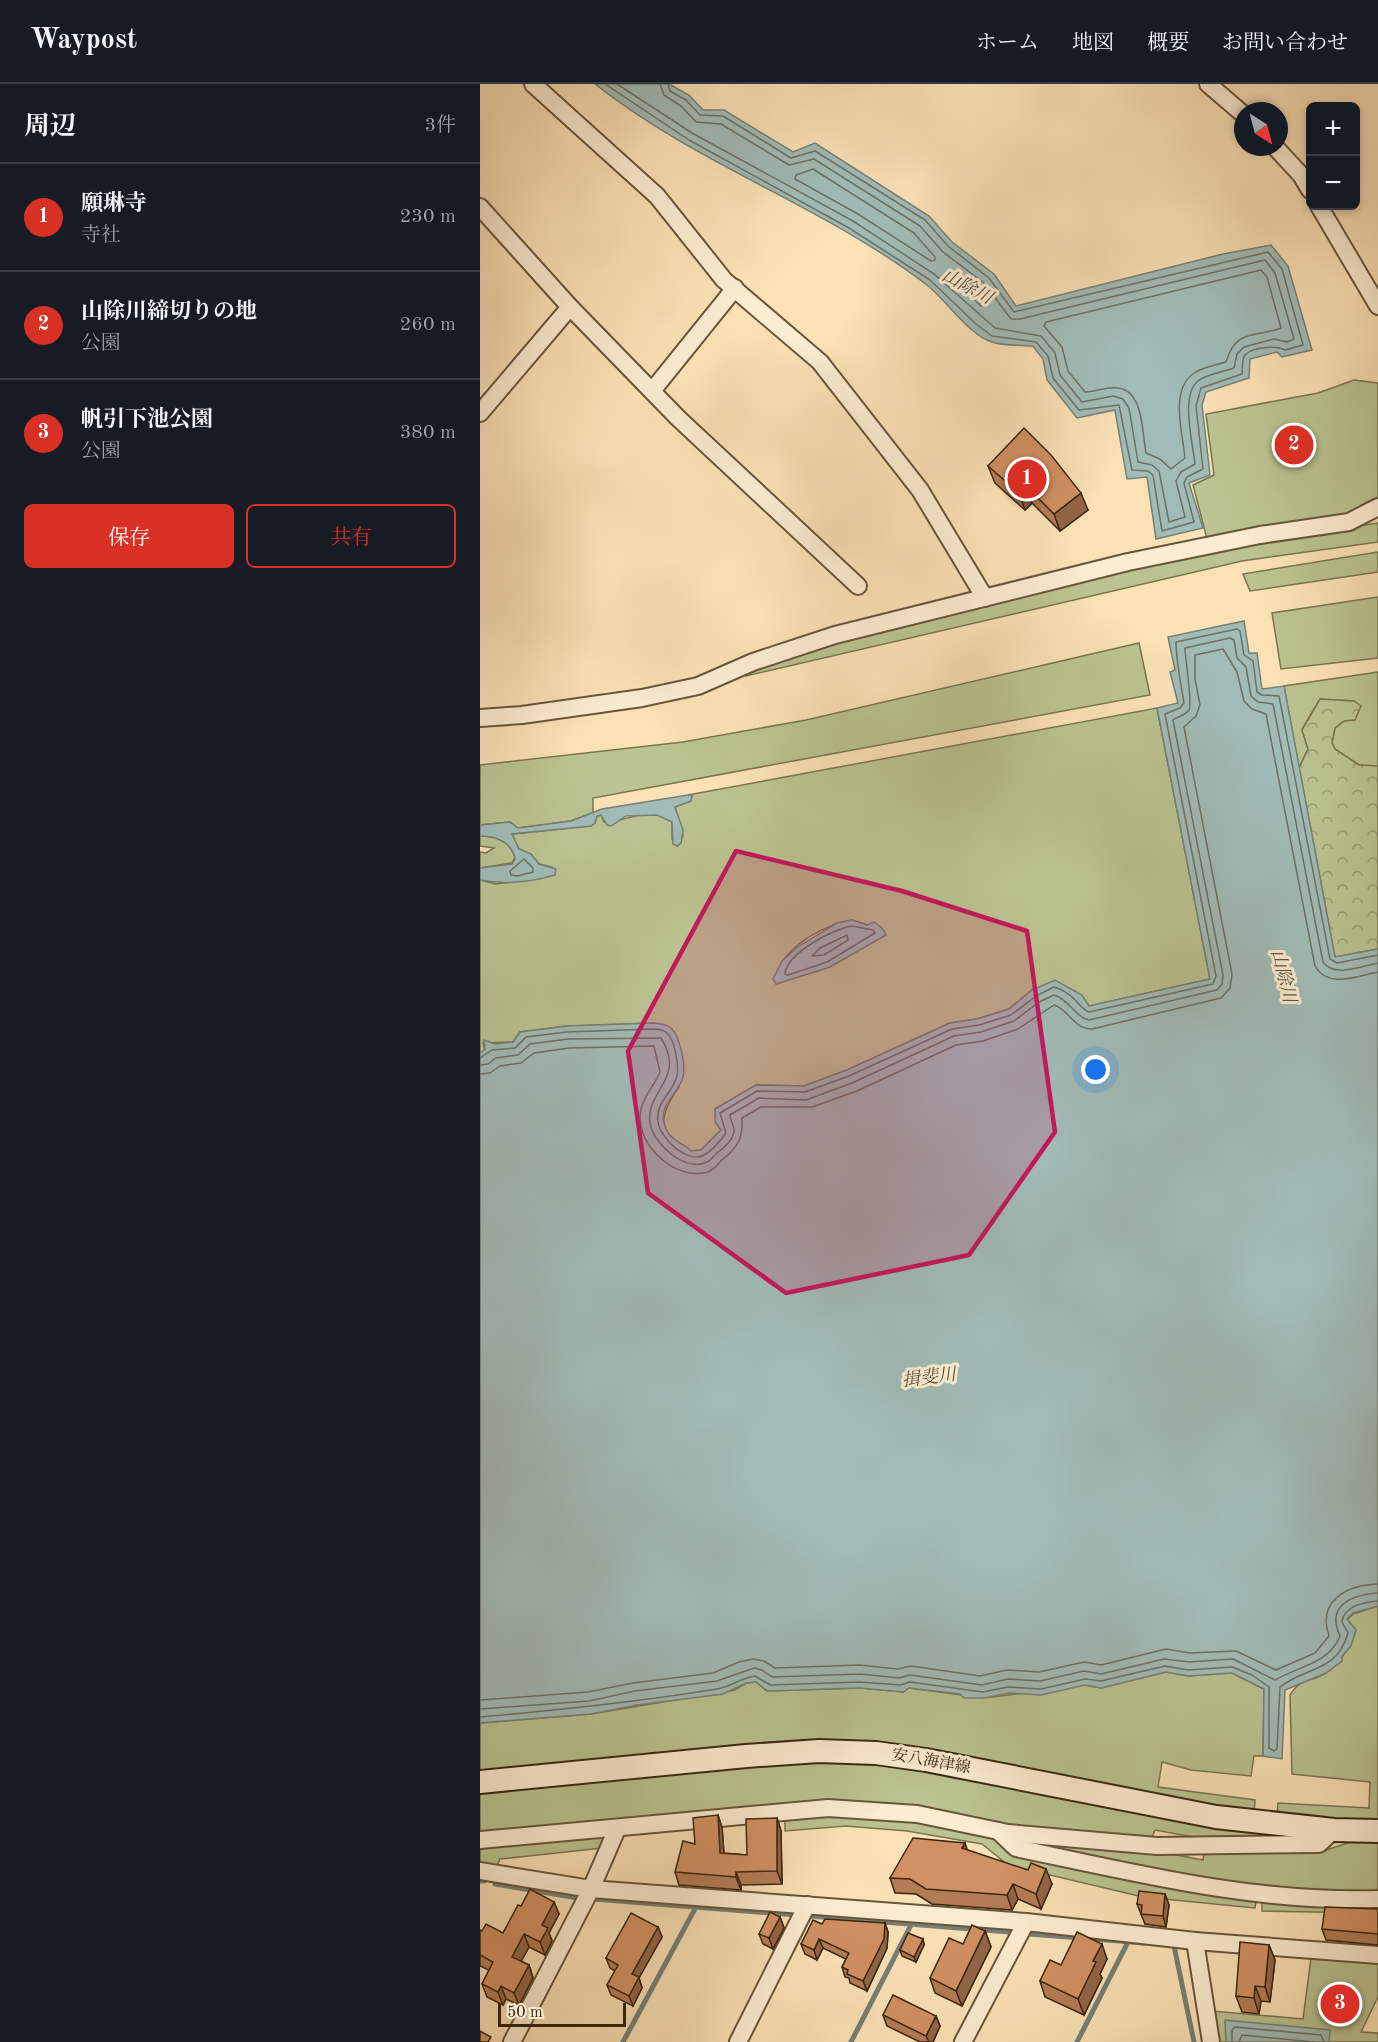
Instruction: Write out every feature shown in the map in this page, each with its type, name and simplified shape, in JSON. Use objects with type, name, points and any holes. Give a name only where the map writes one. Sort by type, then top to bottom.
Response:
[{"type":"main road","name":"安八海津線","points":[[480,1782],[809,1752],[876,1753],[936,1761],[1216,1817],[1334,1830],[1378,1831]]},
{"type":"street","points":[[533,84],[657,196],[724,280],[820,362],[920,490],[985,598]]},
{"type":"street","points":[[1208,84],[1234,106]]},
{"type":"street","points":[[1283,156],[1306,182]]},
{"type":"street","points":[[480,207],[570,307],[652,391],[858,586]]},
{"type":"street","points":[[1321,210],[1378,306]]},
{"type":"street","points":[[652,391],[735,288]]},
{"type":"street","points":[[480,413],[570,307]]},
{"type":"street","points":[[480,718],[522,716],[631,700],[698,686],[753,662],[835,635],[1128,562],[1260,535],[1349,522],[1378,507]]},
{"type":"street","points":[[480,1840],[828,1808],[917,1814],[998,1831],[1157,1846],[1319,1844],[1334,1830]]},
{"type":"street","points":[[516,2041],[591,1889],[617,1828]]},
{"type":"street","points":[[998,1831],[1016,1848],[1179,1883],[1263,1894],[1350,1900],[1378,1899]]},
{"type":"street","points":[[480,1871],[591,1889],[1026,1922],[1195,1941],[1378,1955]]},
{"type":"street","points":[[738,2042],[807,1905]]},
{"type":"street","points":[[963,2042],[1026,1922]]},
{"type":"street","points":[[1195,1941],[1211,2042]]},
{"type":"highlighted area","points":[[736,851],[902,891],[1027,931],[1055,1132],[969,1255],[786,1293],[648,1193],[628,1051]]},
{"type":"green space","points":[[1354,380],[1378,383],[1378,509],[1207,539],[1193,485],[1214,475],[1206,414],[1318,393]]},
{"type":"green space","points":[[1378,523],[1378,542],[1242,561],[746,676],[744,672],[828,640],[1241,544]]},
{"type":"green space","points":[[1378,552],[1378,572],[1250,591],[1243,574]]},
{"type":"green space","points":[[1378,597],[1378,658],[1281,669],[1272,613]]},
{"type":"green space","points":[[1139,643],[1150,695],[593,798],[593,813],[571,821],[518,828],[510,822],[480,825],[480,765],[683,742],[806,720]]},
{"type":"green space","points":[[1378,672],[1378,766],[1359,765],[1335,749],[1332,743],[1335,728],[1344,721],[1354,701],[1320,699],[1302,729],[1308,749],[1299,768],[1284,686]]},
{"type":"green space","points":[[1320,699],[1354,701],[1361,706],[1355,720],[1344,721],[1335,728],[1332,743],[1335,749],[1359,765],[1378,766],[1378,949],[1335,957],[1299,768],[1308,749],[1302,730]]},
{"type":"green space","points":[[1157,708],[1210,979],[1089,1006],[1032,990],[1009,1009],[977,1019],[950,1023],[847,1070],[804,1086],[756,1085],[715,1109],[721,1130],[701,1150],[691,1151],[668,1136],[665,1129],[667,1107],[679,1087],[654,1023],[567,1026],[520,1032],[513,1042],[483,1043],[485,1050],[480,1053],[480,880],[496,884],[551,876],[552,867],[539,864],[531,854],[519,849],[512,834],[590,826],[595,823],[597,816],[601,815],[604,822],[612,822],[639,815],[657,814],[672,822],[672,839],[677,846],[683,836],[675,807],[691,801],[692,795],[688,795]],"holes":[[[852,920],[867,925],[874,923],[885,935],[818,971],[805,973],[779,969],[791,951],[821,931]]]},
{"type":"green space","points":[[480,836],[496,838],[506,843],[515,857],[512,863],[480,868],[480,852],[486,853],[494,848],[480,846]]},
{"type":"green space","points":[[1378,1606],[1378,1822],[1277,1816],[1278,1803],[1369,1808],[1370,1782],[1292,1774],[1290,1695],[1298,1685],[1326,1673],[1340,1660],[1355,1630],[1347,1620],[1353,1614]]},
{"type":"green space","points":[[1166,1672],[1188,1676],[1232,1673],[1264,1689],[1263,1756],[1254,1756],[1251,1776],[1191,1770],[1162,1762],[1158,1787],[1255,1800],[1254,1814],[963,1756],[480,1772],[480,1723],[591,1714],[735,1690],[746,1683],[756,1682],[767,1691],[860,1688],[903,1692],[909,1688],[984,1698],[1085,1685],[1101,1688]]},
{"type":"green space","points":[[820,1761],[886,1765],[1286,1834],[1285,1838],[1210,1840],[1155,1830],[1152,1837],[1015,1830],[920,1811],[480,1835],[480,1791]]},
{"type":"green space","points":[[864,1815],[913,1820],[992,1835],[1010,1851],[1378,1903],[1378,1913],[1262,1911],[1262,1902],[1256,1902],[1255,1908],[1143,1897],[1008,1865],[982,1844],[907,1831],[846,1826],[785,1831],[785,1817]]},
{"type":"green space","points":[[603,1834],[606,1839],[602,1848],[500,1859],[496,1868],[480,1864],[480,1845]]},
{"type":"green space","points":[[1378,1838],[1378,1893],[1292,1890],[1185,1878],[1016,1840],[1141,1848],[1203,1860],[1204,1851],[1323,1851],[1360,1839]]},
{"type":"green space","points":[[1311,1958],[1378,1962],[1378,1997],[1361,2032],[1378,2033],[1378,2042],[1215,2042],[1212,2011],[1303,2019]]},
{"type":"water","name":"山除川","points":[[595,84],[669,84],[689,95],[703,110],[724,110],[793,152],[815,143],[929,216],[952,242],[994,274],[1016,306],[1223,254],[1271,245],[1288,266],[1312,350],[1282,357],[1277,352],[1250,359],[1249,378],[1206,392],[1202,405],[1210,475],[1189,483],[1203,528],[1156,539],[1147,477],[1127,479],[1115,410],[1077,418],[1047,380],[1043,359],[1033,346],[1002,344],[983,338],[966,325],[927,285],[887,257],[804,208],[675,138],[634,113]]},
{"type":"water","points":[[1244,621],[1249,653],[1257,653],[1262,689],[1284,686],[1335,957],[1378,949],[1378,1606],[1353,1613],[1347,1619],[1356,1630],[1351,1646],[1342,1656],[1342,1661],[1326,1673],[1285,1690],[1282,1759],[1263,1756],[1264,1689],[1232,1673],[1188,1676],[1166,1672],[1101,1688],[1085,1685],[1041,1695],[1009,1693],[984,1698],[964,1698],[960,1694],[909,1688],[903,1692],[860,1688],[767,1691],[756,1682],[746,1683],[723,1694],[637,1705],[591,1714],[480,1723],[480,1053],[485,1049],[484,1040],[495,1044],[513,1042],[520,1032],[567,1026],[654,1023],[668,1026],[680,1044],[684,1072],[681,1083],[664,1110],[664,1123],[671,1137],[691,1151],[701,1150],[721,1130],[715,1122],[715,1109],[756,1085],[804,1086],[847,1070],[950,1023],[977,1019],[1009,1009],[1032,990],[1055,980],[1082,995],[1089,1006],[1210,979],[1157,708],[1178,703],[1170,672],[1175,670],[1168,637]]},
{"type":"water","points":[[692,795],[691,801],[675,807],[683,830],[681,843],[677,846],[673,844],[672,822],[657,815],[626,816],[611,826],[607,825],[601,815],[597,816],[595,823],[591,826],[512,834],[519,849],[531,854],[539,864],[556,869],[555,875],[518,882],[480,880],[480,868],[512,864],[515,859],[507,844],[492,837],[480,836],[480,825],[510,822],[518,828],[571,821],[602,809]]},
{"type":"water","points":[[852,920],[867,925],[874,922],[882,928],[886,935],[830,967],[776,984],[773,979],[782,961],[799,946],[837,923]]},
{"type":"water","points":[[1225,2020],[1330,2030],[1329,2042],[1226,2042]]},
{"type":"building","points":[[1024,428],[1051,455],[1081,493],[1054,514],[1026,486],[1019,493],[988,466]]},
{"type":"building","points":[[718,1815],[720,1853],[747,1855],[746,1819],[777,1818],[777,1871],[736,1872],[736,1877],[675,1872],[683,1841],[695,1844],[693,1818]]},
{"type":"building","points":[[913,1838],[965,1843],[962,1848],[1028,1870],[1031,1863],[1046,1869],[1036,1894],[1013,1884],[1007,1895],[926,1889],[910,1879],[890,1878]]},
{"type":"building","points":[[530,1889],[554,1902],[542,1925],[548,1928],[540,1942],[524,1934],[512,1957],[529,1965],[514,1993],[501,1986],[498,1992],[482,1984],[493,1962],[480,1955],[480,1930],[482,1931],[486,1924],[503,1933],[518,1905],[521,1906]]},
{"type":"building","points":[[1139,1891],[1165,1894],[1163,1916],[1141,1914],[1142,1905],[1137,1904]]},
{"type":"building","points":[[1325,1907],[1378,1909],[1378,1934],[1322,1929]]},
{"type":"building","points":[[770,1912],[780,1917],[769,1938],[759,1934]]},
{"type":"building","points":[[631,1913],[658,1927],[632,1974],[639,1977],[629,1996],[607,1985],[618,1965],[606,1958]]},
{"type":"building","points":[[825,1919],[885,1923],[884,1939],[863,1981],[847,1974],[848,1970],[842,1967],[849,1953],[819,1939],[814,1950],[801,1944],[813,1920],[822,1924]]},
{"type":"building","points":[[972,1925],[985,1931],[956,1991],[930,1978],[949,1938],[963,1944]]},
{"type":"building","points":[[1077,1932],[1102,1944],[1078,1999],[1040,1981],[1050,1960],[1061,1965]]},
{"type":"building","points":[[908,1933],[923,1939],[914,1957],[900,1950]]},
{"type":"building","points":[[1240,1942],[1269,1945],[1265,1987],[1255,1986],[1254,1998],[1236,1996]]},
{"type":"building","points":[[893,1995],[936,2016],[926,2036],[883,2015]]},
{"type":"building","points":[[480,2031],[491,2037],[488,2042],[480,2042]]},
{"type":"waterway","points":[[495,1884],[578,1898]]},
{"type":"waterway","points":[[593,1899],[796,1915]]},
{"type":"waterway","points":[[623,2042],[696,1907]]},
{"type":"waterway","points":[[809,1916],[1009,1932]]},
{"type":"waterway","points":[[851,2042],[911,1925]]},
{"type":"waterway","points":[[1029,1934],[1145,1943]]},
{"type":"waterway","points":[[1077,2042],[1128,1942]]},
{"type":"waterway","points":[[1169,1945],[1174,1946],[1194,2042]]},
{"type":"place","name":"山除川締切りの地","points":[[1294,445]]},
{"type":"place","name":"願琳寺","points":[[1027,479]]},
{"type":"place","name":"帆引下池公園","points":[[1340,2004]]},
{"type":"water label","name":"揖斐川","points":[[929,1378]]}]
